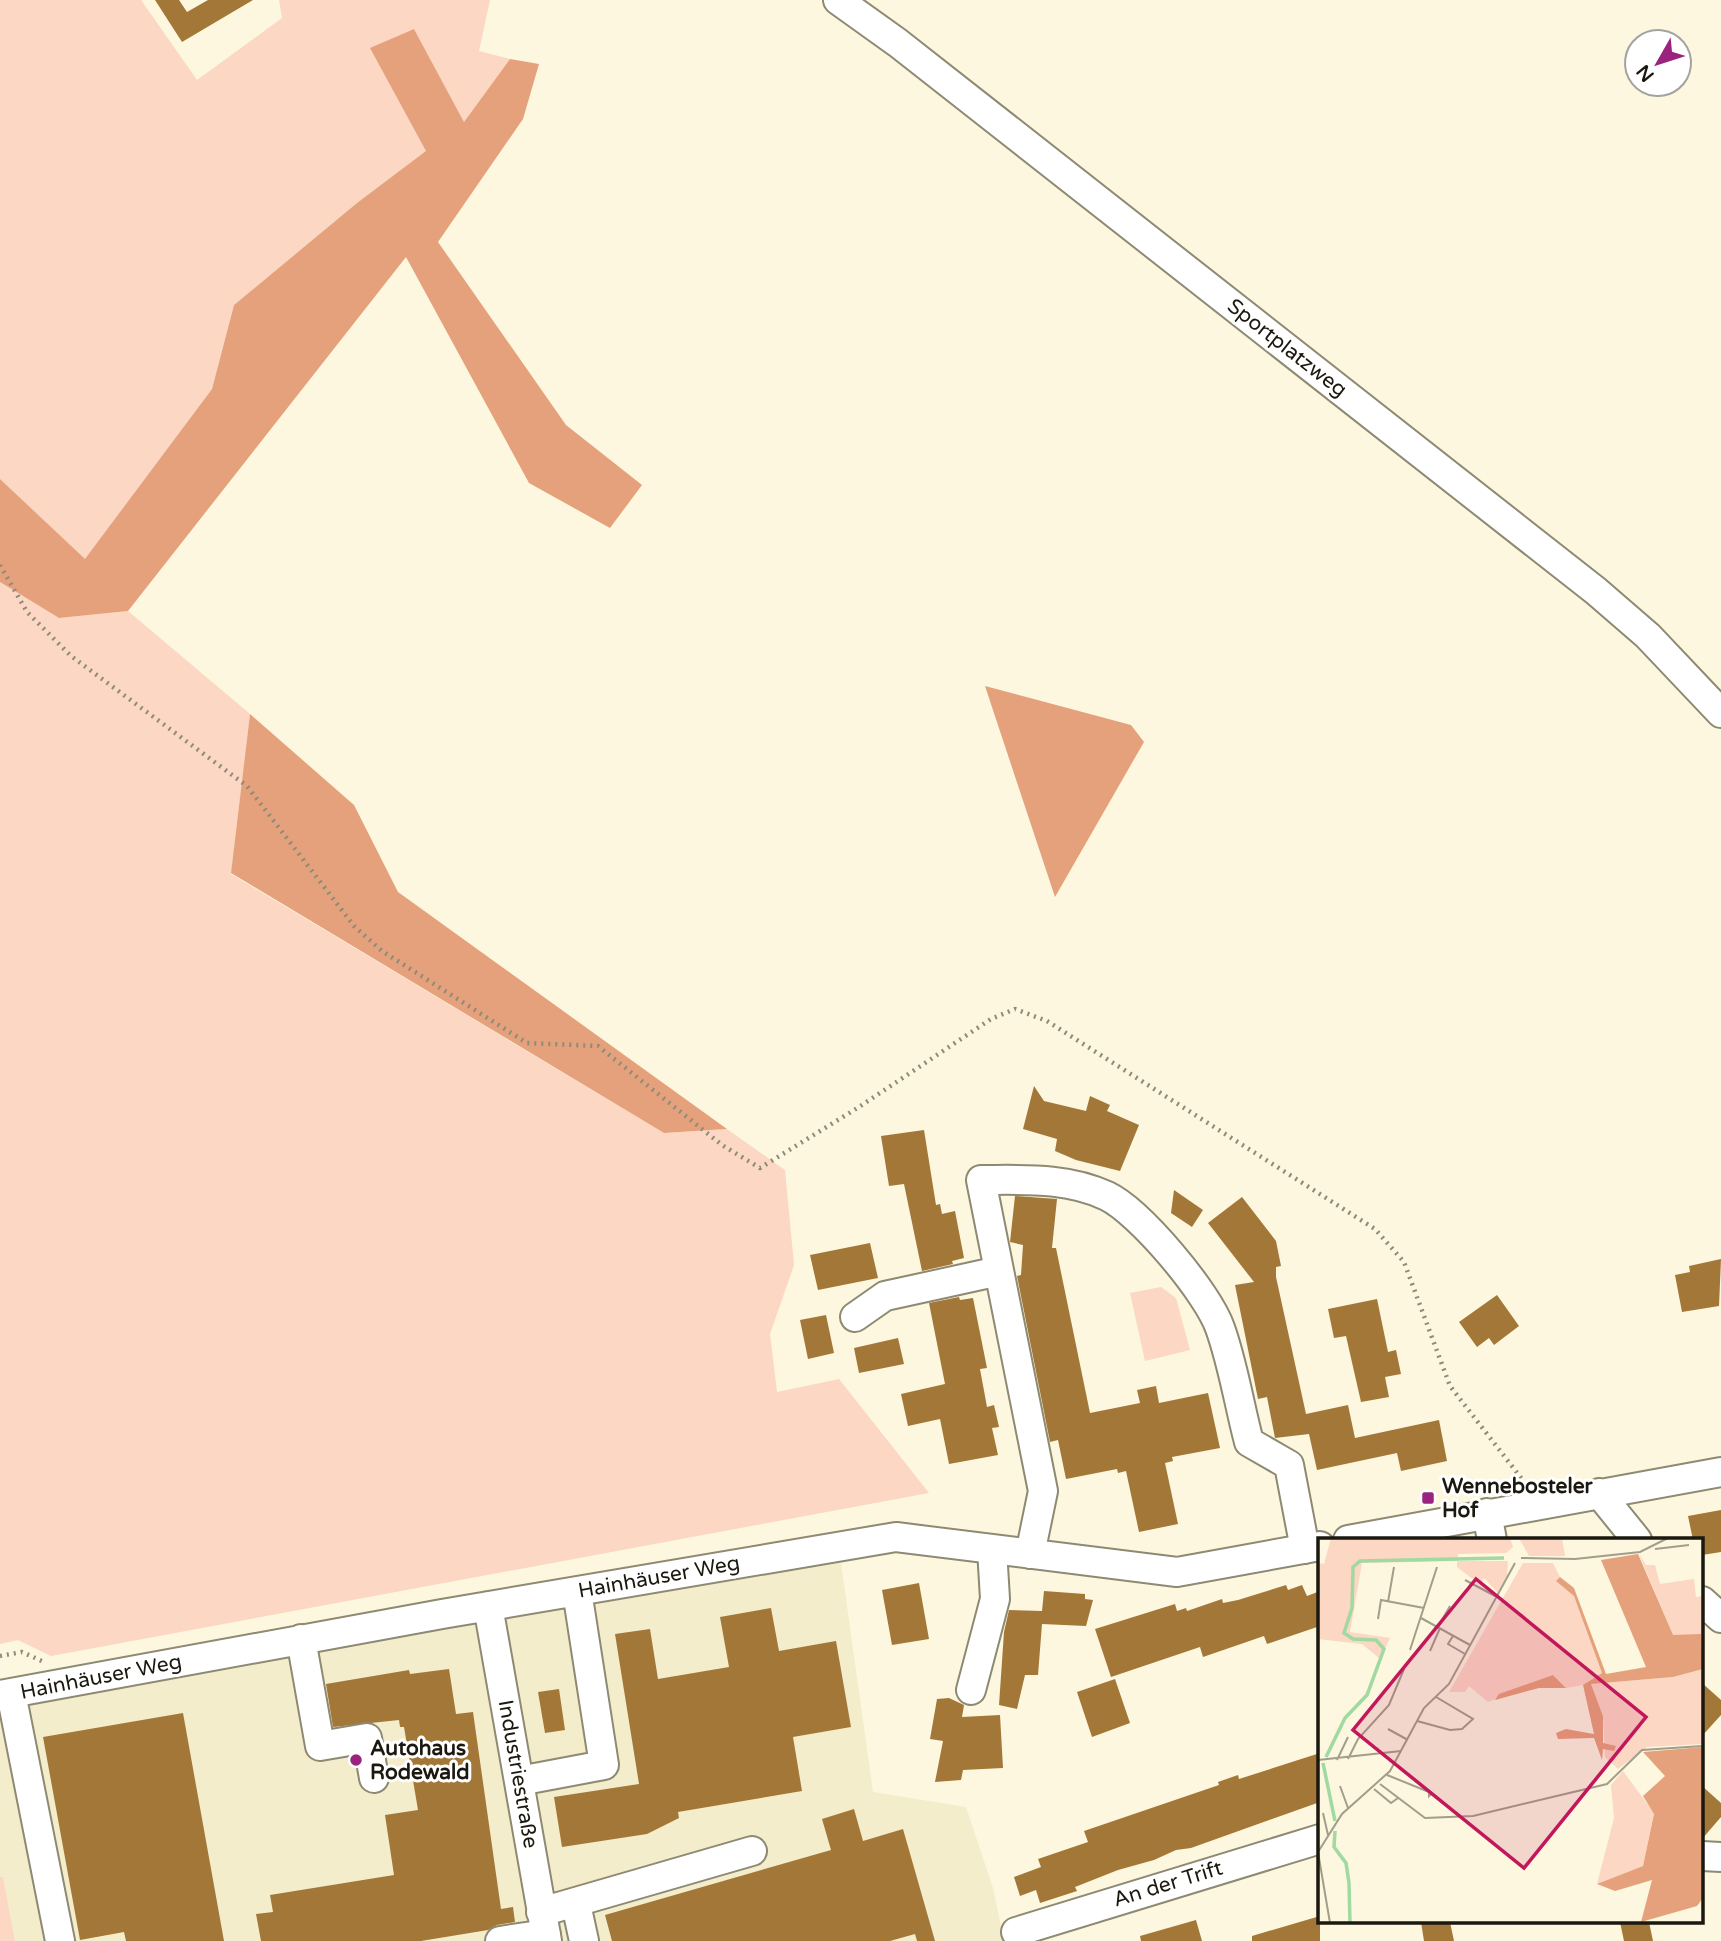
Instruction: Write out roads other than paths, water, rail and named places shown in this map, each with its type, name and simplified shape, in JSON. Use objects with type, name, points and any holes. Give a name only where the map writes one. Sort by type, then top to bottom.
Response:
[{"type":"street","name":"Sportplatzweg","points":[[838,0],[898,43],[1596,591],[1648,636],[1721,713]]},
{"type":"street","points":[[1030,1554],[1043,1490],[981,1180],[1051,1180],[1107,1196],[1133,1215],[1185,1271],[1220,1326],[1249,1442],[1289,1465],[1313,1547]]},
{"type":"street","points":[[855,1317],[885,1296],[999,1271]]},
{"type":"street","points":[[1358,1538],[1721,1472]]},
{"type":"street","points":[[1599,1493],[1635,1538]]},
{"type":"street","points":[[1487,1513],[1492,1538]]},
{"type":"street","name":"Hainhäuser Weg","points":[[5,1694],[488,1606],[896,1537],[1177,1572],[1313,1547]]},
{"type":"street","points":[[971,1690],[995,1598],[992,1549]]},
{"type":"street","points":[[519,1781],[604,1766],[577,1591]]},
{"type":"street","points":[[1704,1603],[1721,1618]]},
{"type":"street","name":"Industriestraße","points":[[488,1606],[545,1929]]},
{"type":"street","points":[[301,1639],[320,1746],[367,1738],[374,1778]]},
{"type":"street","points":[[5,1694],[60,1941]]},
{"type":"street","name":"An der Trift","points":[[1016,1932],[1318,1840]]},
{"type":"street","points":[[500,1941],[545,1929],[576,1904],[752,1851]]},
{"type":"street","points":[[576,1904],[584,1941]]},
{"type":"place","name":"Wennebosteler Hof","points":[[1428,1498]]},
{"type":"place","name":"Autohaus Rodewald","points":[[356,1760]]}]
